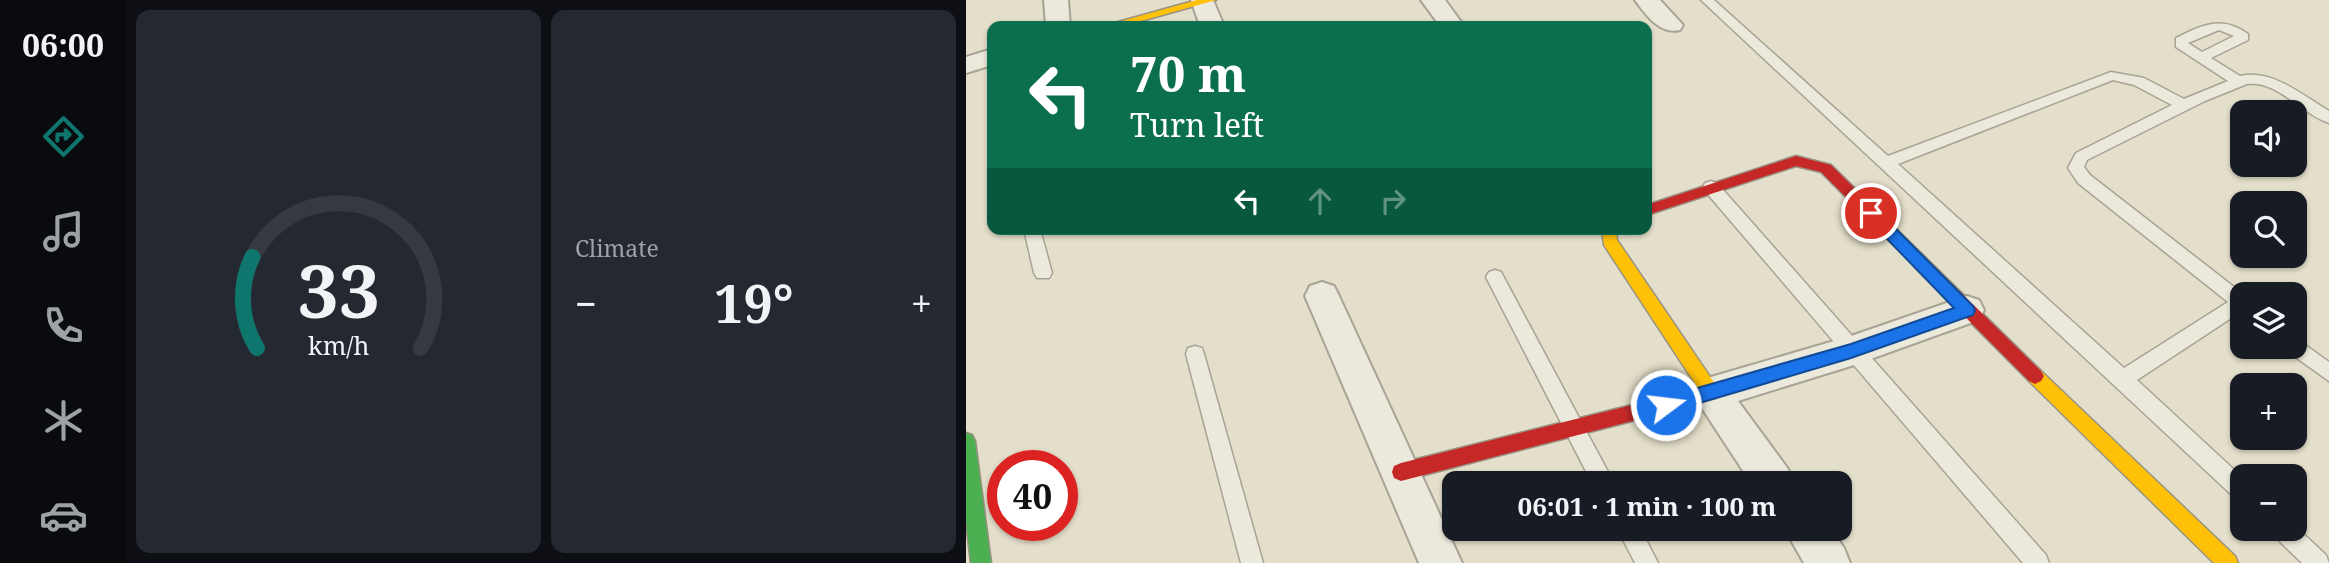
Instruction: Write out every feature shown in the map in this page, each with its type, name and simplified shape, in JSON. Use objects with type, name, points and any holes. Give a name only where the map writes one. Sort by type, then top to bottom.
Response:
[{"type":"main road","points":[[1129,21],[1206,1]]},
{"type":"main road","points":[[1652,208],[1711,187],[1796,162],[1817,164],[1832,174],[1967,310],[2228,563]]},
{"type":"main road","points":[[1401,472],[1711,393],[1609,241],[1609,235]]},
{"type":"main road","points":[[966,441],[981,563]]},
{"type":"street","points":[[1056,0],[1058,21]]},
{"type":"street","points":[[1433,0],[1448,21]]},
{"type":"street","points":[[1647,0],[1671,25]]},
{"type":"street","points":[[1206,1],[1211,21]]},
{"type":"street","points":[[966,65],[987,59]]},
{"type":"street","points":[[1322,296],[1441,563]]},
{"type":"street","points":[[1766,471],[1711,393],[1851,351],[1967,310]]},
{"type":"street","points":[[1814,541],[1829,563]]},
{"type":"lane","points":[[1707,0],[2230,480]]},
{"type":"lane","points":[[2199,58],[2239,82]]},
{"type":"lane","points":[[1886,163],[2111,76],[2128,78],[2183,105]]},
{"type":"lane","points":[[2230,293],[2084,179],[2076,168],[2081,157],[2183,105],[2253,78],[2264,80],[2329,118]]},
{"type":"lane","points":[[1711,187],[2038,563]]},
{"type":"lane","points":[[1034,235],[1043,273]]},
{"type":"lane","points":[[1495,277],[1596,471]]},
{"type":"lane","points":[[2123,379],[2230,310]]},
{"type":"lane","points":[[1195,355],[1252,563]]},
{"type":"lane","points":[[2307,355],[2329,373]]},
{"type":"lane","points":[[1636,541],[1647,563]]},
{"type":"lane","points":[[2295,541],[2318,563]]},
{"type":"traffic: fast","points":[[966,441],[981,563]]},
{"type":"traffic: slow","points":[[1129,21],[1210,0]]},
{"type":"traffic: slow","points":[[1609,235],[1609,241],[1711,393],[1636,412]]},
{"type":"traffic: slow","points":[[2035,376],[2228,563]]},
{"type":"traffic: jam","points":[[1652,208],[1796,161],[1826,168],[2035,376]]},
{"type":"traffic: jam","points":[[1401,472],[1636,412]]},
{"type":"route","points":[[1666,405],[1851,351],[1967,310],[1871,213]]}]
